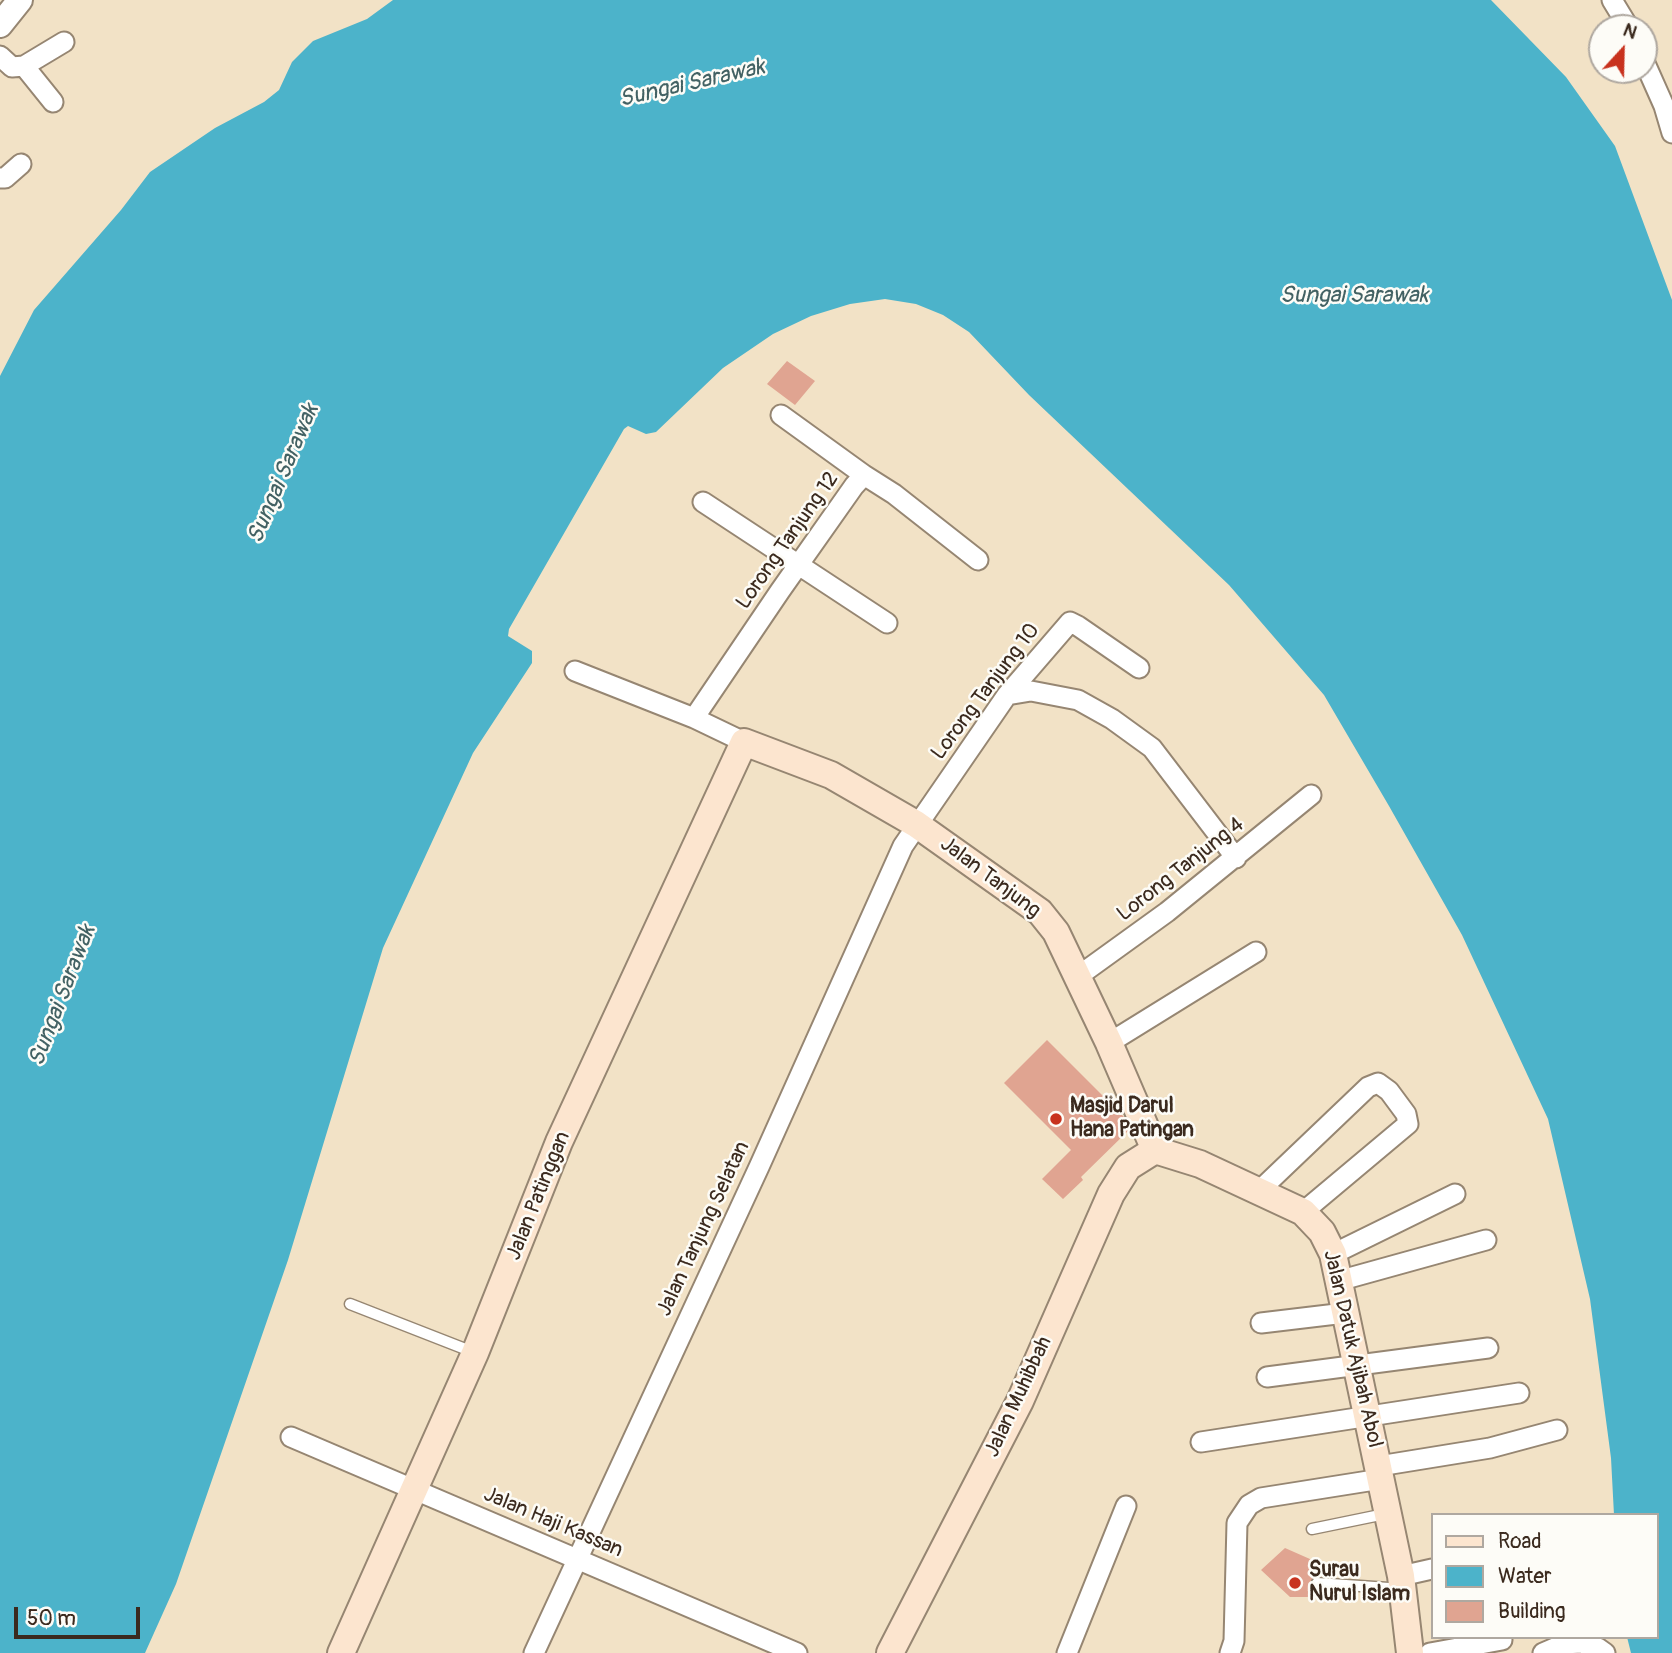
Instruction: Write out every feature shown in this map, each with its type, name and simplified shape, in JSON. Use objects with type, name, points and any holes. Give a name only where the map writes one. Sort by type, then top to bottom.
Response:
[{"type":"main road","name":"Jalan Tanjung","points":[[744,742],[831,775],[916,824],[1040,912],[1056,932],[1109,1043],[1155,1150]]},
{"type":"main road","name":"Jalan Patinggan","points":[[341,1653],[475,1353],[559,1142],[744,742]]},
{"type":"main road","name":"Jalan Datuk Ajibah Abol","points":[[1155,1150],[1200,1164],[1303,1212],[1322,1232],[1333,1254],[1389,1513],[1402,1582],[1410,1653]]},
{"type":"main road","name":"Jalan Muhibbah","points":[[890,1653],[1020,1401],[1111,1194],[1128,1167],[1155,1150]]},
{"type":"street","points":[[0,25],[20,0]]},
{"type":"street","points":[[0,56],[12,67],[24,66],[64,41]]},
{"type":"street","points":[[24,66],[53,102]]},
{"type":"street","points":[[1657,84],[1668,103],[1672,133]]},
{"type":"street","points":[[0,178],[5,178],[21,164]]},
{"type":"street","points":[[781,415],[864,475]]},
{"type":"street","name":"Lorong Tanjung 12","points":[[694,718],[853,486],[864,475],[894,494],[978,560]]},
{"type":"street","points":[[703,502],[887,623]]},
{"type":"street","name":"Lorong Tanjung 10","points":[[916,824],[1007,695],[1070,622],[1139,668]]},
{"type":"street","points":[[575,671],[694,718],[744,742]]},
{"type":"street","points":[[1007,695],[1031,691],[1057,695],[1078,700],[1112,719],[1152,748],[1236,858]]},
{"type":"street","name":"Lorong Tanjung 4","points":[[1077,977],[1167,912],[1311,795]]},
{"type":"street","name":"Jalan Tanjung Selatan","points":[[534,1653],[759,1167],[903,846],[916,824]]},
{"type":"street","points":[[1109,1043],[1256,952]]},
{"type":"street","points":[[1259,1191],[1368,1087],[1378,1083],[1390,1090],[1406,1114],[1408,1124],[1303,1212]]},
{"type":"street","points":[[1333,1254],[1455,1194]]},
{"type":"street","points":[[1338,1281],[1486,1240]]},
{"type":"street","points":[[1261,1323],[1346,1313]]},
{"type":"street","points":[[1268,1377],[1488,1348]]},
{"type":"street","points":[[1201,1443],[1519,1393]]},
{"type":"street","points":[[1230,1653],[1234,1641],[1237,1523],[1249,1505],[1261,1498],[1490,1448],[1557,1430]]},
{"type":"street","name":"Jalan Haji Kassan","points":[[291,1437],[795,1653]]},
{"type":"street","points":[[1068,1653],[1126,1506]]},
{"type":"street","points":[[1402,1582],[1430,1570]]},
{"type":"street","points":[[1430,1653],[1502,1640]]},
{"type":"street","points":[[1543,1653],[1564,1644],[1581,1643],[1605,1653]]},
{"type":"lane","points":[[350,1304],[475,1353]]},
{"type":"lane","points":[[1312,1529],[1389,1513]]},
{"type":"lane","points":[[1317,1583],[1402,1582]]},
{"type":"water","name":"Sungai Sarawak","points":[[393,0],[1491,0],[1566,77],[1615,146],[1672,300],[1672,1653],[1631,1653],[1628,1639],[1658,1639],[1658,1513],[1614,1513],[1611,1458],[1590,1299],[1548,1119],[1462,935],[1389,806],[1324,695],[1229,585],[1029,395],[969,332],[943,315],[916,304],[885,299],[850,304],[811,316],[773,334],[723,368],[656,432],[646,434],[628,426],[624,429],[509,629],[508,636],[532,651],[532,663],[473,753],[383,948],[288,1260],[176,1584],[145,1653],[0,1653],[0,376],[34,310],[121,210],[150,172],[215,128],[264,102],[279,90],[292,62],[313,41],[367,19]]},
{"type":"building","points":[[787,361],[815,381],[795,405],[767,384]]},
{"type":"building","points":[[1047,1040],[1124,1117],[1129,1130],[1081,1177],[1083,1180],[1063,1199],[1042,1179],[1071,1150],[1004,1083]]},
{"type":"building","name":"Surau Nurul Islam","points":[[1285,1548],[1319,1563],[1316,1576],[1310,1582],[1314,1590],[1313,1597],[1290,1597],[1261,1570]]},
{"type":"place","name":"Masjid Darul Hana Patingan","points":[[1056,1119]]},
{"type":"place","name":"Surau Nurul Islam","points":[[1295,1583]]}]
